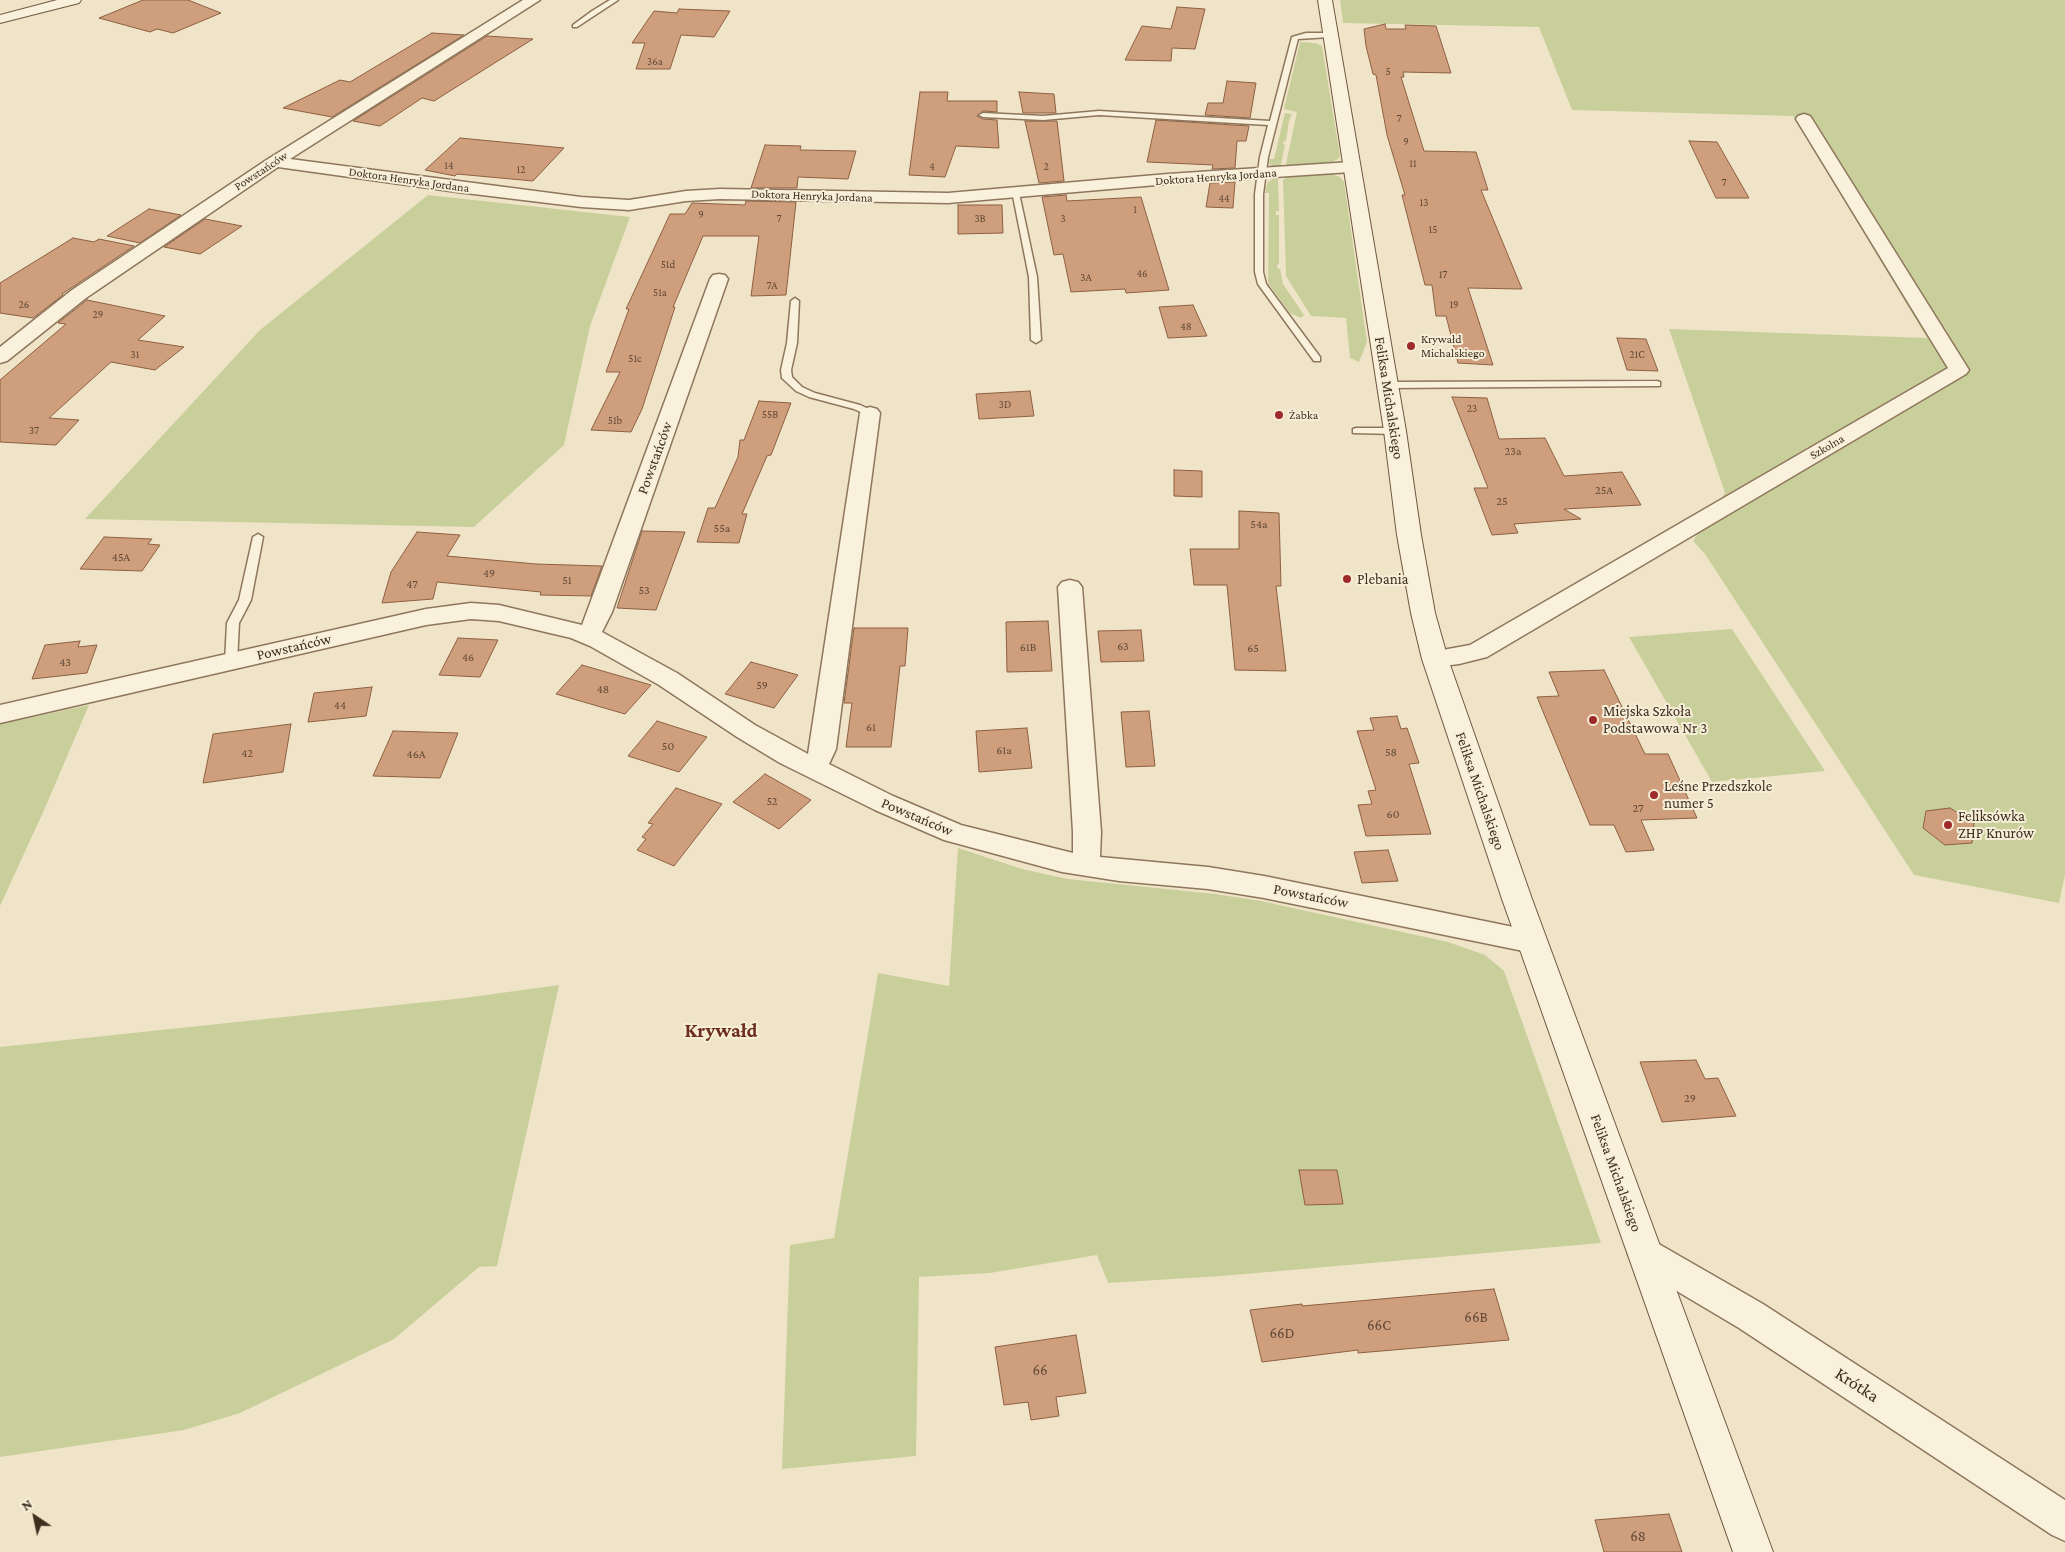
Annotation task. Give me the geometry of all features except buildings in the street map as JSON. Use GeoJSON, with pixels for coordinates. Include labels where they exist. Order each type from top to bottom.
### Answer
{"type":"FeatureCollection","features":[{"type":"Feature","properties":{"kind":"street"},"geometry":{"type":"LineString","coordinates":[[0,19],[74,0]]}},
{"type":"Feature","properties":{"kind":"street","name":"Powstańców"},"geometry":{"type":"LineString","coordinates":[[0,357],[92,284],[274,162],[533,0]]}},
{"type":"Feature","properties":{"kind":"street","name":"Feliksa Michalskiego"},"geometry":{"type":"LineString","coordinates":[[1325,0],[1388,385],[1418,586],[1435,659],[1533,942],[1753,1552]]}},
{"type":"Feature","properties":{"kind":"street","name":"Szkolna"},"geometry":{"type":"LineString","coordinates":[[1435,659],[1478,651],[1959,370],[1804,119]]}},
{"type":"Feature","properties":{"kind":"street","name":"Doktora Henryka Jordana"},"geometry":{"type":"LineString","coordinates":[[274,162],[467,188],[618,205],[640,204],[677,197],[714,194],[924,198],[1015,193],[1168,179],[1352,168]]}},
{"type":"Feature","properties":{"kind":"street","name":"Powstańców"},"geometry":{"type":"LineString","coordinates":[[589,636],[600,612],[719,278]]}},
{"type":"Feature","properties":{"kind":"street"},"geometry":{"type":"LineString","coordinates":[[812,768],[824,749],[870,413]]}},
{"type":"Feature","properties":{"kind":"street"},"geometry":{"type":"LineString","coordinates":[[1070,587],[1087,832],[1086,866]]}},
{"type":"Feature","properties":{"kind":"street","name":"Powstańców"},"geometry":{"type":"LineString","coordinates":[[0,714],[403,622],[465,612],[485,611],[506,614],[589,636],[646,666],[746,731],[812,768],[884,803],[954,832],[1037,856],[1086,866],[1264,886],[1533,942]]}},
{"type":"Feature","properties":{"kind":"street","name":"Krótka"},"geometry":{"type":"LineString","coordinates":[[1645,1254],[1751,1316],[2065,1522]]}},
{"type":"Feature","properties":{"kind":"lane"},"geometry":{"type":"LineString","coordinates":[[576,26],[594,12],[615,0]]}},
{"type":"Feature","properties":{"kind":"lane"},"geometry":{"type":"LineString","coordinates":[[1317,359],[1265,290],[1261,280],[1258,241],[1262,174],[1295,37],[1330,35]]}},
{"type":"Feature","properties":{"kind":"lane"},"geometry":{"type":"LineString","coordinates":[[983,115],[1043,118],[1099,112],[1273,123]]}},
{"type":"Feature","properties":{"kind":"lane"},"geometry":{"type":"LineString","coordinates":[[1015,193],[1033,277],[1036,340]]}},
{"type":"Feature","properties":{"kind":"lane"},"geometry":{"type":"LineString","coordinates":[[795,301],[792,343],[786,370],[787,378],[799,389],[812,395],[857,407],[870,413]]}},
{"type":"Feature","properties":{"kind":"lane"},"geometry":{"type":"LineString","coordinates":[[1388,385],[1656,384]]}},
{"type":"Feature","properties":{"kind":"lane"},"geometry":{"type":"LineString","coordinates":[[1356,430],[1395,431]]}},
{"type":"Feature","properties":{"kind":"lane"},"geometry":{"type":"LineString","coordinates":[[232,662],[231,634],[233,623],[245,600],[258,537]]}},
{"type":"Feature","properties":{"kind":"green space"},"geometry":{"type":"Polygon","coordinates":[[[1340,0],[2065,0],[2065,875],[2059,903],[1914,875],[1705,554],[1693,541],[1725,493],[1669,329],[1927,338],[1793,116],[1572,110],[1539,27],[1343,23],[1340,0]]]}},
{"type":"Feature","properties":{"kind":"green space"},"geometry":{"type":"Polygon","coordinates":[[[1300,42],[1315,43],[1322,46],[1340,156],[1326,165],[1287,167],[1286,164],[1297,112],[1284,109],[1300,42]]]}},
{"type":"Feature","properties":{"kind":"green space"},"geometry":{"type":"Polygon","coordinates":[[[1285,113],[1292,114],[1286,141],[1283,144],[1285,145],[1281,165],[1276,168],[1270,165],[1269,162],[1270,159],[1274,159],[1285,113]]]}},
{"type":"Feature","properties":{"kind":"green space"},"geometry":{"type":"Polygon","coordinates":[[[1328,173],[1340,177],[1344,182],[1367,342],[1359,362],[1350,358],[1346,318],[1311,316],[1286,276],[1283,180],[1288,176],[1328,173]]]}},
{"type":"Feature","properties":{"kind":"green space"},"geometry":{"type":"Polygon","coordinates":[[[1275,177],[1278,179],[1279,211],[1276,211],[1276,215],[1279,215],[1279,264],[1277,265],[1278,269],[1280,269],[1283,284],[1304,315],[1301,318],[1290,313],[1268,283],[1269,193],[1265,193],[1267,183],[1275,177]]]}},
{"type":"Feature","properties":{"kind":"green space"},"geometry":{"type":"Polygon","coordinates":[[[428,195],[630,217],[590,326],[564,445],[474,527],[85,519],[260,330],[428,195]]]}},
{"type":"Feature","properties":{"kind":"green space"},"geometry":{"type":"Polygon","coordinates":[[[1732,629],[1825,771],[1712,782],[1629,637],[1732,629]]]}},
{"type":"Feature","properties":{"kind":"green space"},"geometry":{"type":"Polygon","coordinates":[[[89,705],[45,808],[0,906],[0,724],[89,705]]]}},
{"type":"Feature","properties":{"kind":"green space"},"geometry":{"type":"Polygon","coordinates":[[[958,848],[1022,869],[1068,879],[1215,894],[1261,901],[1448,942],[1485,955],[1504,971],[1601,1243],[1222,1276],[1108,1283],[1097,1255],[990,1273],[919,1277],[916,1456],[782,1469],[790,1245],[834,1238],[878,973],[949,986],[958,848]]]}},
{"type":"Feature","properties":{"kind":"green space"},"geometry":{"type":"Polygon","coordinates":[[[559,985],[497,1266],[479,1267],[394,1339],[240,1413],[184,1430],[0,1457],[0,1047],[464,998],[559,985]]]}},
{"type":"Feature","properties":{"kind":"place","name":"Krywałd Michalskiego"},"geometry":{"type":"Point","coordinates":[1411,346]}},
{"type":"Feature","properties":{"kind":"place","name":"Żabka"},"geometry":{"type":"Point","coordinates":[1279,415]}},
{"type":"Feature","properties":{"kind":"place","name":"Plebania"},"geometry":{"type":"Point","coordinates":[1347,579]}},
{"type":"Feature","properties":{"kind":"place","name":"Miejska Szkoła Podstawowa Nr 3"},"geometry":{"type":"Point","coordinates":[1593,720]}},
{"type":"Feature","properties":{"kind":"place","name":"Leśne Przedszkole numer 5"},"geometry":{"type":"Point","coordinates":[1654,795]}},
{"type":"Feature","properties":{"kind":"place","name":"Feliksówka ZHP Knurów"},"geometry":{"type":"Point","coordinates":[1948,825]}},
{"type":"Feature","properties":{"kind":"district","name":"Krywałd"},"geometry":{"type":"Point","coordinates":[721,1031]}}]}
